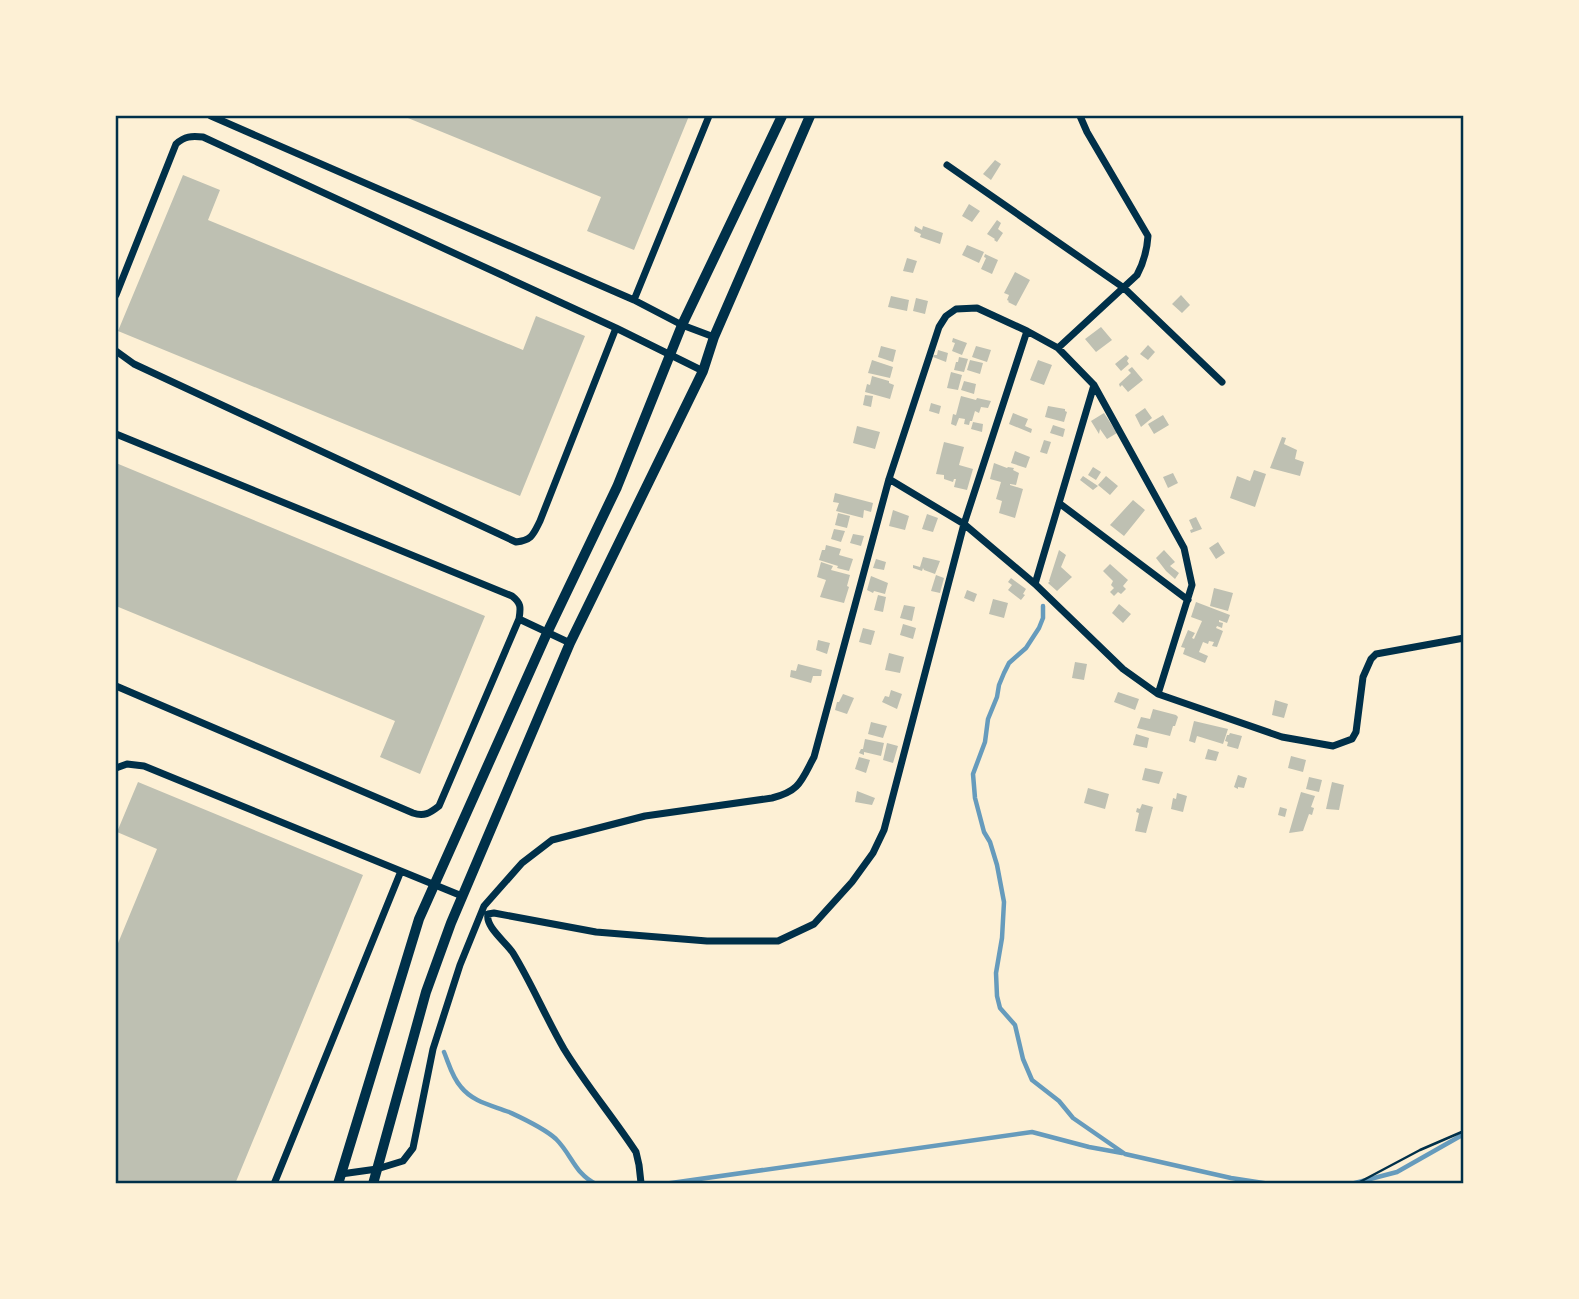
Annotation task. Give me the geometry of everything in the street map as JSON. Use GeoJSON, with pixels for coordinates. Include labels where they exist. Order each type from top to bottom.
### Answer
{"type":"FeatureCollection","features":[{"type":"Feature","properties":{"kind":"main road"},"geometry":{"type":"LineString","coordinates":[[340,1179],[419,919],[547,633],[617,486],[682,325],[782,116]]}},
{"type":"Feature","properties":{"kind":"main road"},"geometry":{"type":"LineString","coordinates":[[373,1184],[426,992],[462,896],[570,643],[703,371],[714,337],[810,116]]}},
{"type":"Feature","properties":{"kind":"street"},"geometry":{"type":"LineString","coordinates":[[211,116],[714,337]]}},
{"type":"Feature","properties":{"kind":"street"},"geometry":{"type":"LineString","coordinates":[[634,300],[709,116]]}},
{"type":"Feature","properties":{"kind":"street"},"geometry":{"type":"LineString","coordinates":[[1058,348],[1137,275],[1147,249],[1148,236],[1080,116]]}},
{"type":"Feature","properties":{"kind":"street"},"geometry":{"type":"LineString","coordinates":[[116,295],[176,144],[183,138],[203,137],[703,371]]}},
{"type":"Feature","properties":{"kind":"street"},"geometry":{"type":"LineString","coordinates":[[947,165],[1124,288],[1222,382]]}},
{"type":"Feature","properties":{"kind":"street"},"geometry":{"type":"LineString","coordinates":[[340,1179],[403,1161],[413,1148],[433,1049],[460,965],[484,906],[522,863],[552,840],[645,816],[772,798],[789,794],[801,782],[814,757],[889,479],[939,327],[946,316],[956,309],[977,308],[1058,348],[1094,385],[1184,548],[1192,585],[1158,694]]}},
{"type":"Feature","properties":{"kind":"street"},"geometry":{"type":"LineString","coordinates":[[116,351],[134,364],[516,542],[526,541],[540,521],[616,328]]}},
{"type":"Feature","properties":{"kind":"street"},"geometry":{"type":"LineString","coordinates":[[641,1183],[636,1152],[564,1049],[517,960],[488,923],[488,914],[596,932],[707,941],[778,941],[814,924],[852,882],[873,853],[884,830],[964,524],[1027,331]]}},
{"type":"Feature","properties":{"kind":"street"},"geometry":{"type":"LineString","coordinates":[[1035,584],[1094,385]]}},
{"type":"Feature","properties":{"kind":"street"},"geometry":{"type":"LineString","coordinates":[[116,434],[512,596],[521,606],[519,619],[439,806],[429,814],[413,813],[116,686]]}},
{"type":"Feature","properties":{"kind":"street"},"geometry":{"type":"LineString","coordinates":[[889,479],[964,524],[1035,584],[1123,669],[1158,694],[1282,737],[1333,746],[1352,739],[1356,732],[1363,677],[1376,654],[1464,638]]}},
{"type":"Feature","properties":{"kind":"street"},"geometry":{"type":"LineString","coordinates":[[1059,503],[1188,600]]}},
{"type":"Feature","properties":{"kind":"street"},"geometry":{"type":"LineString","coordinates":[[519,619],[570,643]]}},
{"type":"Feature","properties":{"kind":"street"},"geometry":{"type":"LineString","coordinates":[[116,768],[127,764],[144,766],[462,896]]}},
{"type":"Feature","properties":{"kind":"street"},"geometry":{"type":"LineString","coordinates":[[274,1184],[401,871]]}},
{"type":"Feature","properties":{"kind":"path"},"geometry":{"type":"LineString","coordinates":[[1356,1184],[1420,1150],[1464,1131]]}},
{"type":"Feature","properties":{"kind":"building"},"geometry":{"type":"Polygon","coordinates":[[[403,116],[689,116],[634,250],[587,231],[601,197],[403,116]]]}},
{"type":"Feature","properties":{"kind":"building"},"geometry":{"type":"Polygon","coordinates":[[[995,160],[1001,164],[991,180],[983,174],[995,160]]]}},
{"type":"Feature","properties":{"kind":"building"},"geometry":{"type":"Polygon","coordinates":[[[183,175],[220,190],[208,220],[523,350],[536,316],[585,336],[520,496],[118,331],[183,175]]]}},
{"type":"Feature","properties":{"kind":"building"},"geometry":{"type":"Polygon","coordinates":[[[969,204],[980,211],[972,222],[962,216],[969,204]]]}},
{"type":"Feature","properties":{"kind":"building"},"geometry":{"type":"Polygon","coordinates":[[[997,220],[1001,223],[998,229],[1003,233],[997,242],[987,234],[997,220]]]}},
{"type":"Feature","properties":{"kind":"building"},"geometry":{"type":"Polygon","coordinates":[[[915,226],[922,230],[923,226],[943,233],[940,244],[920,237],[921,234],[914,231],[915,226]]]}},
{"type":"Feature","properties":{"kind":"building"},"geometry":{"type":"Polygon","coordinates":[[[967,245],[984,252],[979,263],[962,255],[967,245]]]}},
{"type":"Feature","properties":{"kind":"building"},"geometry":{"type":"Polygon","coordinates":[[[985,254],[998,260],[992,274],[981,269],[985,254]]]}},
{"type":"Feature","properties":{"kind":"building"},"geometry":{"type":"Polygon","coordinates":[[[907,258],[917,261],[913,273],[903,271],[907,258]]]}},
{"type":"Feature","properties":{"kind":"building"},"geometry":{"type":"Polygon","coordinates":[[[1015,272],[1030,280],[1016,306],[1008,302],[1009,295],[1004,293],[1015,272]]]}},
{"type":"Feature","properties":{"kind":"building"},"geometry":{"type":"Polygon","coordinates":[[[1181,295],[1190,305],[1182,313],[1172,304],[1181,295]]]}},
{"type":"Feature","properties":{"kind":"building"},"geometry":{"type":"Polygon","coordinates":[[[891,296],[909,300],[907,311],[888,307],[891,296]]]}},
{"type":"Feature","properties":{"kind":"building"},"geometry":{"type":"Polygon","coordinates":[[[916,298],[928,301],[925,314],[913,311],[916,298]]]}},
{"type":"Feature","properties":{"kind":"building"},"geometry":{"type":"Polygon","coordinates":[[[1101,327],[1112,340],[1096,352],[1085,339],[1101,327]]]}},
{"type":"Feature","properties":{"kind":"building"},"geometry":{"type":"Polygon","coordinates":[[[953,338],[967,343],[962,355],[952,351],[955,343],[952,342],[953,338]]]}},
{"type":"Feature","properties":{"kind":"building"},"geometry":{"type":"Polygon","coordinates":[[[1148,345],[1155,352],[1148,360],[1140,354],[1148,345]]]}},
{"type":"Feature","properties":{"kind":"building"},"geometry":{"type":"Polygon","coordinates":[[[881,346],[896,350],[893,362],[878,357],[881,346]]]}},
{"type":"Feature","properties":{"kind":"building"},"geometry":{"type":"Polygon","coordinates":[[[976,346],[991,350],[987,362],[972,357],[976,346]]]}},
{"type":"Feature","properties":{"kind":"building"},"geometry":{"type":"Polygon","coordinates":[[[938,350],[948,353],[946,362],[933,357],[938,350]]]}},
{"type":"Feature","properties":{"kind":"building"},"geometry":{"type":"Polygon","coordinates":[[[1126,355],[1129,364],[1121,371],[1115,364],[1126,355]]]}},
{"type":"Feature","properties":{"kind":"building"},"geometry":{"type":"Polygon","coordinates":[[[959,357],[968,359],[964,372],[954,370],[959,357]]]}},
{"type":"Feature","properties":{"kind":"building"},"geometry":{"type":"Polygon","coordinates":[[[872,360],[893,367],[890,378],[868,373],[872,360]]]}},
{"type":"Feature","properties":{"kind":"building"},"geometry":{"type":"Polygon","coordinates":[[[970,360],[983,363],[980,374],[967,370],[970,360]]]}},
{"type":"Feature","properties":{"kind":"building"},"geometry":{"type":"Polygon","coordinates":[[[1038,360],[1052,365],[1044,385],[1030,380],[1038,360]]]}},
{"type":"Feature","properties":{"kind":"building"},"geometry":{"type":"Polygon","coordinates":[[[1132,367],[1143,380],[1128,392],[1119,384],[1131,373],[1128,370],[1132,367]]]}},
{"type":"Feature","properties":{"kind":"building"},"geometry":{"type":"Polygon","coordinates":[[[951,372],[962,375],[958,390],[947,388],[951,372]]]}},
{"type":"Feature","properties":{"kind":"building"},"geometry":{"type":"Polygon","coordinates":[[[872,376],[894,385],[890,399],[865,392],[872,376]]]}},
{"type":"Feature","properties":{"kind":"building"},"geometry":{"type":"Polygon","coordinates":[[[964,381],[976,384],[974,394],[961,390],[964,381]]]}},
{"type":"Feature","properties":{"kind":"building"},"geometry":{"type":"Polygon","coordinates":[[[865,395],[873,396],[871,407],[863,405],[865,395]]]}},
{"type":"Feature","properties":{"kind":"building"},"geometry":{"type":"Polygon","coordinates":[[[961,396],[991,401],[988,408],[981,407],[979,413],[975,411],[969,425],[964,424],[965,419],[959,418],[956,426],[951,424],[961,396]]]}},
{"type":"Feature","properties":{"kind":"building"},"geometry":{"type":"Polygon","coordinates":[[[931,403],[941,406],[939,414],[929,411],[931,403]]]}},
{"type":"Feature","properties":{"kind":"building"},"geometry":{"type":"Polygon","coordinates":[[[1048,406],[1065,409],[1067,412],[1064,422],[1045,417],[1048,406]]]}},
{"type":"Feature","properties":{"kind":"building"},"geometry":{"type":"Polygon","coordinates":[[[1145,408],[1152,418],[1141,427],[1135,415],[1145,408]]]}},
{"type":"Feature","properties":{"kind":"building"},"geometry":{"type":"Polygon","coordinates":[[[1013,413],[1028,419],[1025,426],[1032,429],[1031,433],[1009,424],[1013,413]]]}},
{"type":"Feature","properties":{"kind":"building"},"geometry":{"type":"Polygon","coordinates":[[[1104,413],[1117,433],[1107,439],[1100,429],[1099,434],[1091,421],[1104,413]]]}},
{"type":"Feature","properties":{"kind":"building"},"geometry":{"type":"Polygon","coordinates":[[[1163,415],[1169,425],[1154,434],[1148,424],[1163,415]]]}},
{"type":"Feature","properties":{"kind":"building"},"geometry":{"type":"Polygon","coordinates":[[[973,422],[983,424],[982,432],[971,429],[973,422]]]}},
{"type":"Feature","properties":{"kind":"building"},"geometry":{"type":"Polygon","coordinates":[[[1053,425],[1065,429],[1063,437],[1050,433],[1053,425]]]}},
{"type":"Feature","properties":{"kind":"building"},"geometry":{"type":"Polygon","coordinates":[[[857,426],[880,432],[875,449],[853,443],[857,426]]]}},
{"type":"Feature","properties":{"kind":"building"},"geometry":{"type":"Polygon","coordinates":[[[1282,437],[1286,438],[1284,444],[1297,450],[1295,459],[1304,462],[1300,476],[1270,468],[1282,437]]]}},
{"type":"Feature","properties":{"kind":"building"},"geometry":{"type":"Polygon","coordinates":[[[1044,440],[1051,442],[1047,454],[1040,452],[1044,440]]]}},
{"type":"Feature","properties":{"kind":"building"},"geometry":{"type":"Polygon","coordinates":[[[944,442],[964,447],[959,465],[973,469],[967,490],[954,487],[956,479],[953,482],[944,479],[944,475],[936,474],[944,442]]]}},
{"type":"Feature","properties":{"kind":"building"},"geometry":{"type":"Polygon","coordinates":[[[1015,451],[1030,457],[1026,468],[1011,463],[1015,451]]]}},
{"type":"Feature","properties":{"kind":"building"},"geometry":{"type":"Polygon","coordinates":[[[116,463],[485,616],[420,774],[380,757],[395,721],[116,606],[116,463]]]}},
{"type":"Feature","properties":{"kind":"building"},"geometry":{"type":"Polygon","coordinates":[[[994,463],[1014,468],[1013,470],[1019,473],[1016,485],[1010,484],[1023,489],[1015,518],[999,513],[1002,501],[996,499],[1001,482],[990,479],[994,463]]]}},
{"type":"Feature","properties":{"kind":"building"},"geometry":{"type":"Polygon","coordinates":[[[1093,467],[1101,472],[1096,480],[1088,475],[1093,467]]]}},
{"type":"Feature","properties":{"kind":"building"},"geometry":{"type":"Polygon","coordinates":[[[1254,470],[1266,474],[1255,507],[1230,498],[1237,476],[1250,481],[1254,470]]]}},
{"type":"Feature","properties":{"kind":"building"},"geometry":{"type":"Polygon","coordinates":[[[1173,473],[1178,483],[1168,488],[1163,477],[1173,473]]]}},
{"type":"Feature","properties":{"kind":"building"},"geometry":{"type":"Polygon","coordinates":[[[1083,476],[1098,486],[1093,490],[1080,480],[1083,476]]]}},
{"type":"Feature","properties":{"kind":"building"},"geometry":{"type":"Polygon","coordinates":[[[1106,476],[1118,486],[1110,495],[1098,485],[1106,476]]]}},
{"type":"Feature","properties":{"kind":"building"},"geometry":{"type":"Polygon","coordinates":[[[835,493],[873,503],[871,512],[864,510],[863,518],[836,511],[839,503],[833,502],[835,493]]]}},
{"type":"Feature","properties":{"kind":"building"},"geometry":{"type":"Polygon","coordinates":[[[1133,500],[1145,510],[1124,536],[1110,525],[1133,500]]]}},
{"type":"Feature","properties":{"kind":"building"},"geometry":{"type":"Polygon","coordinates":[[[893,510],[909,516],[905,530],[889,526],[893,510]]]}},
{"type":"Feature","properties":{"kind":"building"},"geometry":{"type":"Polygon","coordinates":[[[838,513],[850,516],[847,528],[835,525],[838,513]]]}},
{"type":"Feature","properties":{"kind":"building"},"geometry":{"type":"Polygon","coordinates":[[[927,514],[938,518],[933,532],[922,529],[927,514]]]}},
{"type":"Feature","properties":{"kind":"building"},"geometry":{"type":"Polygon","coordinates":[[[1196,517],[1202,529],[1191,533],[1190,530],[1193,529],[1189,520],[1196,517]]]}},
{"type":"Feature","properties":{"kind":"building"},"geometry":{"type":"Polygon","coordinates":[[[834,529],[845,531],[841,542],[831,539],[834,529]]]}},
{"type":"Feature","properties":{"kind":"building"},"geometry":{"type":"Polygon","coordinates":[[[853,534],[864,536],[861,546],[850,543],[853,534]]]}},
{"type":"Feature","properties":{"kind":"building"},"geometry":{"type":"Polygon","coordinates":[[[1218,542],[1225,553],[1216,559],[1209,548],[1218,542]]]}},
{"type":"Feature","properties":{"kind":"building"},"geometry":{"type":"Polygon","coordinates":[[[826,545],[841,549],[839,555],[853,559],[849,571],[819,560],[826,545]]]}},
{"type":"Feature","properties":{"kind":"building"},"geometry":{"type":"Polygon","coordinates":[[[1059,550],[1066,555],[1061,567],[1072,577],[1057,591],[1048,583],[1059,550]]]}},
{"type":"Feature","properties":{"kind":"building"},"geometry":{"type":"Polygon","coordinates":[[[1164,550],[1175,562],[1170,566],[1179,573],[1175,579],[1156,558],[1164,550]]]}},
{"type":"Feature","properties":{"kind":"building"},"geometry":{"type":"Polygon","coordinates":[[[923,557],[940,561],[935,574],[923,568],[922,571],[913,568],[913,565],[920,567],[923,557]]]}},
{"type":"Feature","properties":{"kind":"building"},"geometry":{"type":"Polygon","coordinates":[[[876,559],[886,562],[884,570],[873,568],[876,559]]]}},
{"type":"Feature","properties":{"kind":"building"},"geometry":{"type":"Polygon","coordinates":[[[821,562],[833,566],[831,570],[850,575],[844,603],[820,597],[826,580],[817,577],[821,562]]]}},
{"type":"Feature","properties":{"kind":"building"},"geometry":{"type":"Polygon","coordinates":[[[1110,564],[1128,580],[1123,586],[1126,589],[1114,596],[1110,592],[1114,588],[1111,585],[1113,581],[1103,571],[1110,564]]]}},
{"type":"Feature","properties":{"kind":"building"},"geometry":{"type":"Polygon","coordinates":[[[936,575],[944,578],[940,593],[931,591],[936,575]]]}},
{"type":"Feature","properties":{"kind":"building"},"geometry":{"type":"Polygon","coordinates":[[[871,576],[888,583],[885,594],[867,590],[871,576]]]}},
{"type":"Feature","properties":{"kind":"building"},"geometry":{"type":"Polygon","coordinates":[[[1011,578],[1026,589],[1021,600],[1008,590],[1012,585],[1008,582],[1011,578]]]}},
{"type":"Feature","properties":{"kind":"building"},"geometry":{"type":"Polygon","coordinates":[[[1214,588],[1233,593],[1228,611],[1210,606],[1214,588]]]}},
{"type":"Feature","properties":{"kind":"building"},"geometry":{"type":"Polygon","coordinates":[[[967,590],[977,594],[974,602],[964,598],[967,590]]]}},
{"type":"Feature","properties":{"kind":"building"},"geometry":{"type":"Polygon","coordinates":[[[878,595],[886,597],[883,612],[874,610],[878,595]]]}},
{"type":"Feature","properties":{"kind":"building"},"geometry":{"type":"Polygon","coordinates":[[[993,599],[1008,603],[1004,618],[989,614],[993,599]]]}},
{"type":"Feature","properties":{"kind":"building"},"geometry":{"type":"Polygon","coordinates":[[[1196,602],[1230,615],[1227,623],[1219,620],[1223,623],[1222,628],[1216,628],[1223,631],[1217,647],[1212,646],[1214,642],[1203,642],[1199,652],[1208,656],[1205,663],[1183,654],[1185,648],[1181,647],[1188,630],[1195,633],[1192,638],[1194,639],[1202,621],[1191,617],[1196,602]]]}},
{"type":"Feature","properties":{"kind":"building"},"geometry":{"type":"Polygon","coordinates":[[[1119,604],[1131,614],[1123,623],[1112,613],[1119,604]]]}},
{"type":"Feature","properties":{"kind":"building"},"geometry":{"type":"Polygon","coordinates":[[[904,605],[915,607],[912,621],[900,618],[904,605]]]}},
{"type":"Feature","properties":{"kind":"building"},"geometry":{"type":"Polygon","coordinates":[[[903,624],[916,628],[913,639],[900,635],[903,624]]]}},
{"type":"Feature","properties":{"kind":"building"},"geometry":{"type":"Polygon","coordinates":[[[863,628],[875,631],[871,645],[859,642],[863,628]]]}},
{"type":"Feature","properties":{"kind":"building"},"geometry":{"type":"Polygon","coordinates":[[[818,640],[830,643],[827,654],[816,650],[818,640]]]}},
{"type":"Feature","properties":{"kind":"building"},"geometry":{"type":"Polygon","coordinates":[[[889,653],[904,657],[900,673],[885,670],[889,653]]]}},
{"type":"Feature","properties":{"kind":"building"},"geometry":{"type":"Polygon","coordinates":[[[1075,662],[1087,664],[1084,680],[1072,678],[1075,662]]]}},
{"type":"Feature","properties":{"kind":"building"},"geometry":{"type":"Polygon","coordinates":[[[798,664],[822,670],[821,676],[813,676],[811,683],[790,677],[791,670],[796,671],[798,664]]]}},
{"type":"Feature","properties":{"kind":"building"},"geometry":{"type":"Polygon","coordinates":[[[891,690],[902,694],[897,709],[882,702],[885,696],[889,697],[891,690]]]}},
{"type":"Feature","properties":{"kind":"building"},"geometry":{"type":"Polygon","coordinates":[[[1118,692],[1139,699],[1135,710],[1114,702],[1118,692]]]}},
{"type":"Feature","properties":{"kind":"building"},"geometry":{"type":"Polygon","coordinates":[[[843,694],[854,698],[847,714],[835,710],[843,694]]]}},
{"type":"Feature","properties":{"kind":"building"},"geometry":{"type":"Polygon","coordinates":[[[1275,700],[1288,704],[1284,718],[1272,715],[1275,700]]]}},
{"type":"Feature","properties":{"kind":"building"},"geometry":{"type":"Polygon","coordinates":[[[1153,709],[1178,717],[1170,736],[1137,728],[1141,717],[1150,719],[1153,709]]]}},
{"type":"Feature","properties":{"kind":"building"},"geometry":{"type":"Polygon","coordinates":[[[1194,721],[1228,729],[1223,744],[1197,736],[1195,743],[1189,741],[1194,721]]]}},
{"type":"Feature","properties":{"kind":"building"},"geometry":{"type":"Polygon","coordinates":[[[871,722],[887,726],[883,738],[868,734],[871,722]]]}},
{"type":"Feature","properties":{"kind":"building"},"geometry":{"type":"Polygon","coordinates":[[[1230,733],[1242,736],[1238,749],[1227,746],[1228,742],[1225,741],[1230,733]]]}},
{"type":"Feature","properties":{"kind":"building"},"geometry":{"type":"Polygon","coordinates":[[[1136,734],[1149,738],[1147,748],[1133,745],[1136,734]]]}},
{"type":"Feature","properties":{"kind":"building"},"geometry":{"type":"Polygon","coordinates":[[[865,739],[884,743],[881,756],[859,753],[863,749],[865,739]]]}},
{"type":"Feature","properties":{"kind":"building"},"geometry":{"type":"Polygon","coordinates":[[[887,743],[898,746],[893,763],[883,760],[887,743]]]}},
{"type":"Feature","properties":{"kind":"building"},"geometry":{"type":"Polygon","coordinates":[[[1208,749],[1219,752],[1216,761],[1205,759],[1208,749]]]}},
{"type":"Feature","properties":{"kind":"building"},"geometry":{"type":"Polygon","coordinates":[[[1291,756],[1306,760],[1303,772],[1288,768],[1291,756]]]}},
{"type":"Feature","properties":{"kind":"building"},"geometry":{"type":"Polygon","coordinates":[[[859,757],[870,760],[866,773],[855,769],[859,757]]]}},
{"type":"Feature","properties":{"kind":"building"},"geometry":{"type":"Polygon","coordinates":[[[1145,768],[1163,772],[1159,784],[1142,780],[1145,768]]]}},
{"type":"Feature","properties":{"kind":"building"},"geometry":{"type":"Polygon","coordinates":[[[1238,775],[1247,778],[1244,788],[1234,787],[1238,775]]]}},
{"type":"Feature","properties":{"kind":"building"},"geometry":{"type":"Polygon","coordinates":[[[1309,777],[1322,780],[1319,792],[1306,789],[1309,777]]]}},
{"type":"Feature","properties":{"kind":"building"},"geometry":{"type":"Polygon","coordinates":[[[138,782],[363,875],[235,1184],[116,1184],[116,948],[157,849],[117,832],[138,782]]]}},
{"type":"Feature","properties":{"kind":"building"},"geometry":{"type":"Polygon","coordinates":[[[1332,782],[1344,785],[1339,810],[1326,809],[1332,782]]]}},
{"type":"Feature","properties":{"kind":"building"},"geometry":{"type":"Polygon","coordinates":[[[1088,788],[1109,794],[1105,809],[1084,803],[1088,788]]]}},
{"type":"Feature","properties":{"kind":"building"},"geometry":{"type":"Polygon","coordinates":[[[857,791],[875,798],[872,805],[855,802],[857,791]]]}},
{"type":"Feature","properties":{"kind":"building"},"geometry":{"type":"Polygon","coordinates":[[[1301,792],[1315,796],[1311,807],[1314,808],[1312,815],[1309,814],[1303,831],[1289,833],[1301,792]]]}},
{"type":"Feature","properties":{"kind":"building"},"geometry":{"type":"Polygon","coordinates":[[[1177,793],[1187,796],[1183,812],[1171,809],[1177,793]]]}},
{"type":"Feature","properties":{"kind":"building"},"geometry":{"type":"Polygon","coordinates":[[[1142,804],[1153,807],[1146,833],[1135,831],[1139,813],[1136,812],[1137,808],[1140,809],[1142,804]]]}},
{"type":"Feature","properties":{"kind":"building"},"geometry":{"type":"Polygon","coordinates":[[[1280,807],[1287,809],[1285,817],[1278,815],[1280,807]]]}},
{"type":"Feature","properties":{"kind":"waterway"},"geometry":{"type":"LineString","coordinates":[[1043,606],[1043,618],[1039,628],[1026,648],[1009,663],[1004,673],[973,774],[975,798],[997,865],[1004,902],[996,973],[1000,1008],[1015,1025],[1023,1059],[1032,1080],[1059,1101],[1073,1118],[1125,1154],[1270,1184]]}},
{"type":"Feature","properties":{"kind":"waterway"},"geometry":{"type":"LineString","coordinates":[[444,1052],[455,1079],[466,1092],[540,1127],[556,1139],[578,1170],[596,1184]]}},
{"type":"Feature","properties":{"kind":"waterway"},"geometry":{"type":"LineString","coordinates":[[664,1184],[1032,1132],[1122,1153]]}},
{"type":"Feature","properties":{"kind":"waterway"},"geometry":{"type":"LineString","coordinates":[[1351,1184],[1397,1172],[1464,1134]]}}]}
